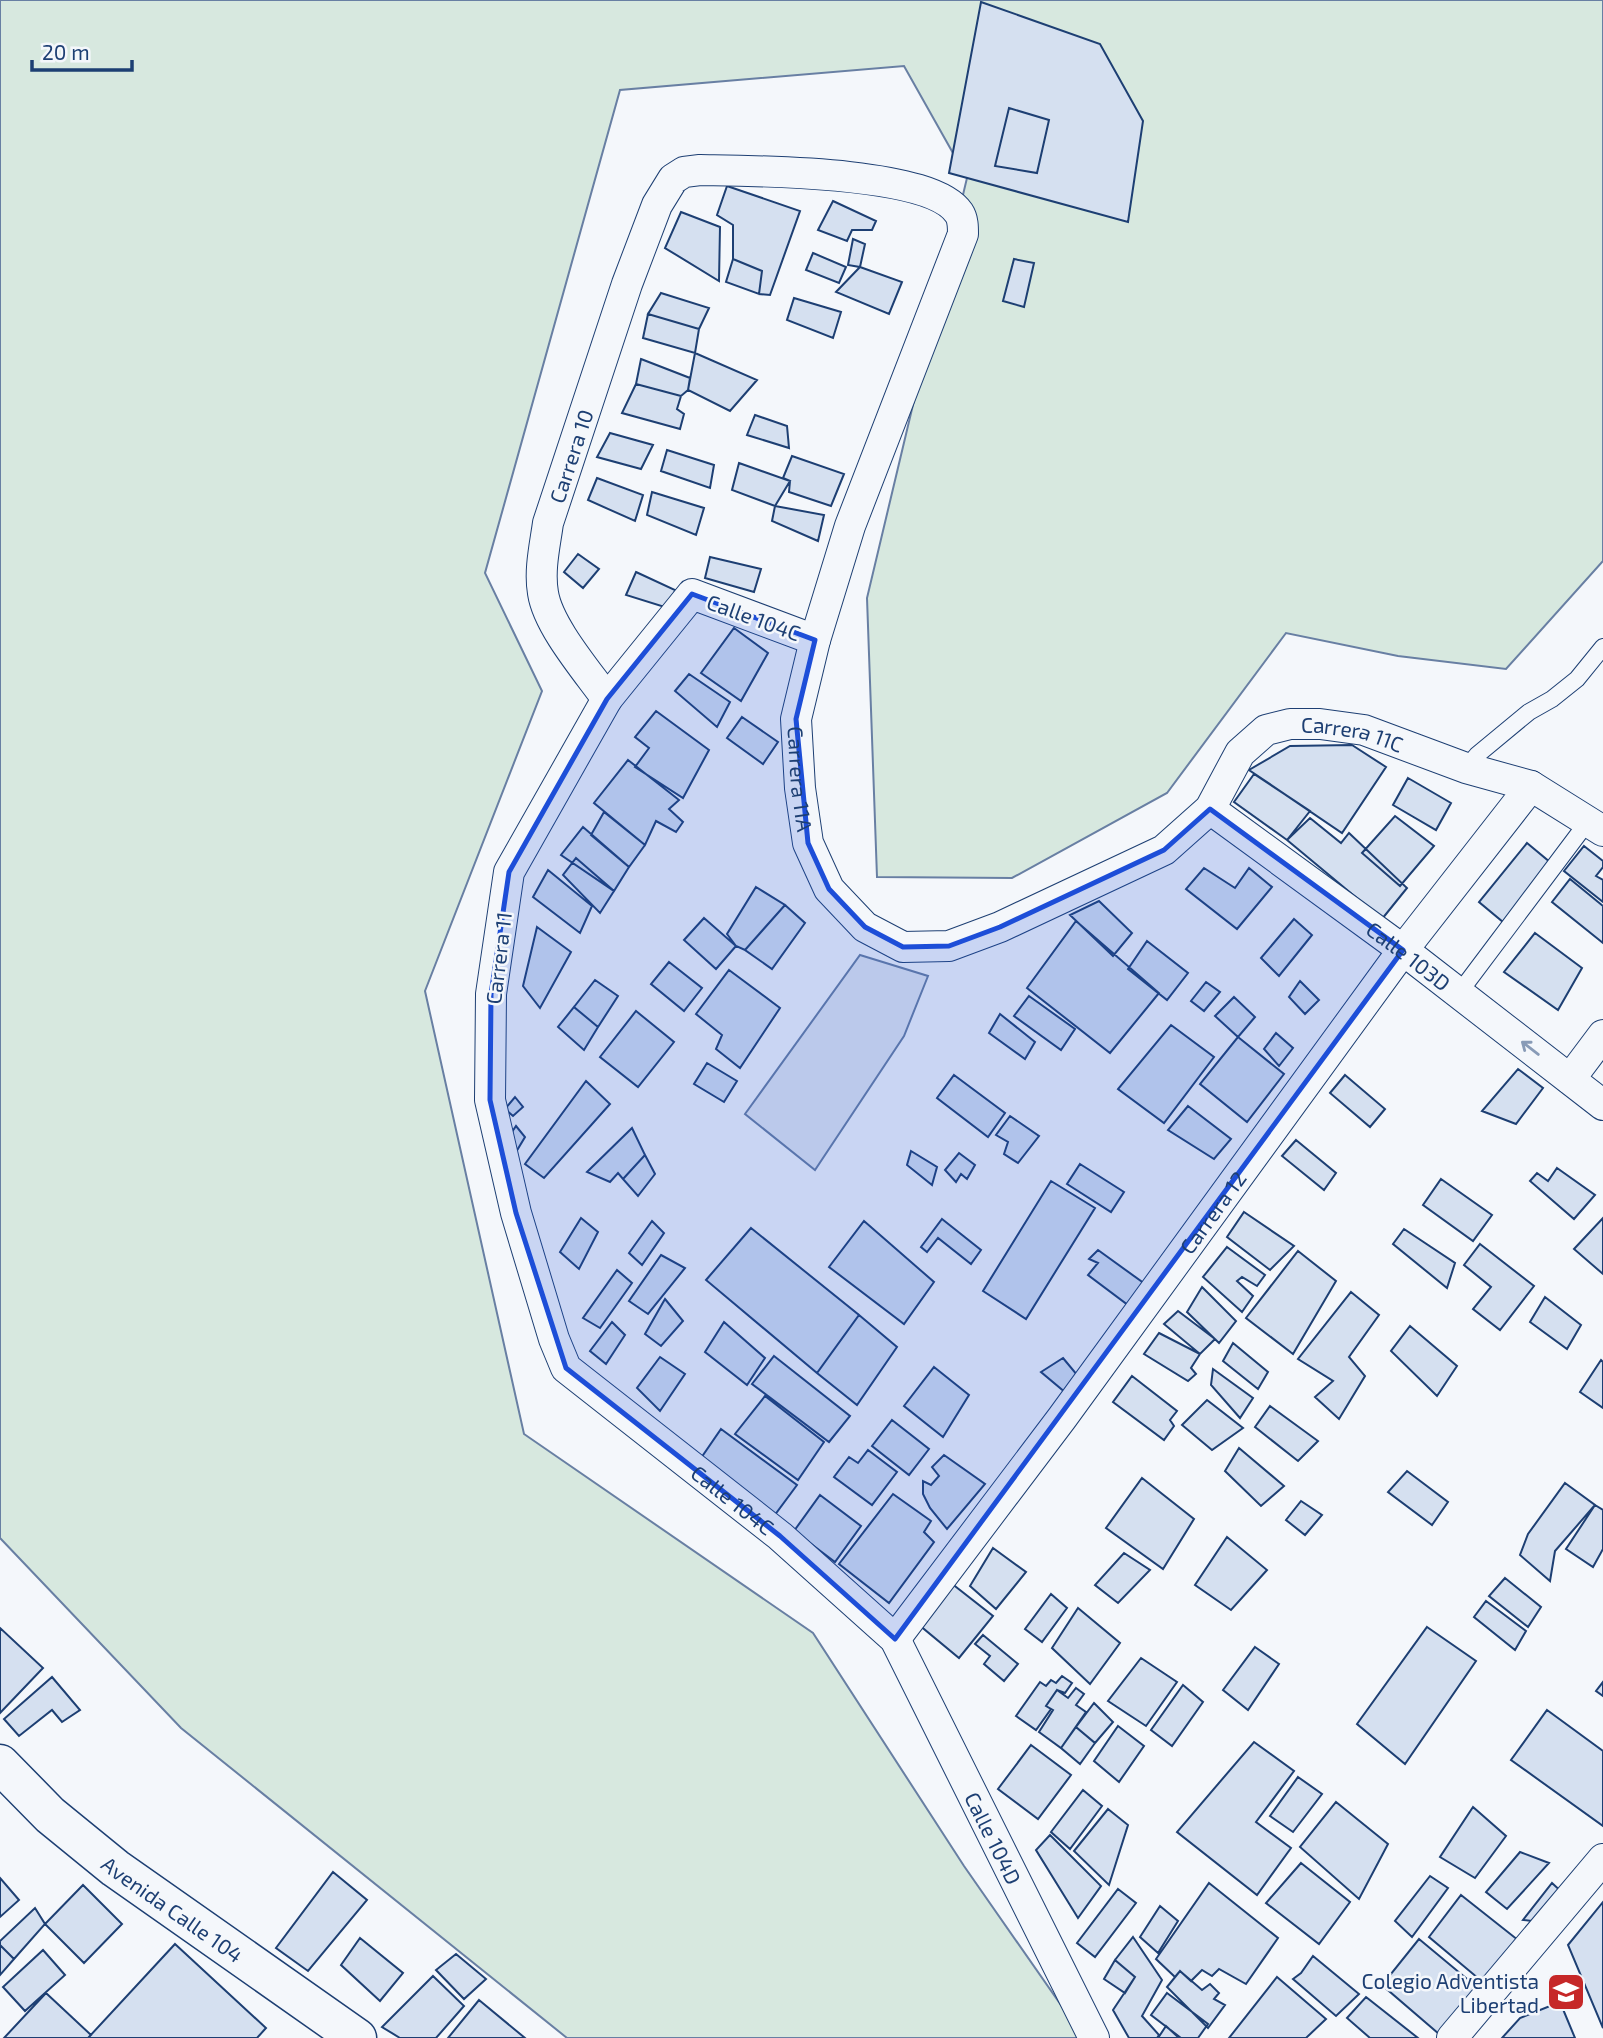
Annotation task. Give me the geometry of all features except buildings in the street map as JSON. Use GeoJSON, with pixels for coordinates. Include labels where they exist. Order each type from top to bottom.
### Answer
{"type":"FeatureCollection","features":[{"type":"Feature","properties":{"kind":"main road","name":"Avenida Calle 104"},"geometry":{"type":"LineString","coordinates":[[0,1764],[50,1815],[115,1868],[357,2038]]}},
{"type":"Feature","properties":{"kind":"street","name":"Carrera 10"},"geometry":{"type":"LineString","coordinates":[[607,699],[552,621],[543,593],[548,523],[627,284],[657,205],[673,179],[684,172],[700,170],[831,173],[923,190]]}},
{"type":"Feature","properties":{"kind":"street","name":"Carrera 11A"},"geometry":{"type":"LineString","coordinates":[[923,190],[948,202],[959,213],[964,234],[850,526],[816,639],[796,719],[800,788],[808,844],[829,889],[865,927],[903,947],[949,946],[1000,927],[1164,850],[1210,808]]}},
{"type":"Feature","properties":{"kind":"street","name":"Calle 104C"},"geometry":{"type":"LineString","coordinates":[[692,594],[816,639]]}},
{"type":"Feature","properties":{"kind":"street","name":"Carrera 11"},"geometry":{"type":"LineString","coordinates":[[566,1367],[554,1339],[516,1213],[490,1100],[491,994],[509,872],[607,699],[692,594]]}},
{"type":"Feature","properties":{"kind":"street","name":"Carrera 11C"},"geometry":{"type":"LineString","coordinates":[[1210,808],[1240,753],[1266,730],[1290,724],[1320,724],[1364,730],[1466,768],[1531,786],[1596,826]]}},
{"type":"Feature","properties":{"kind":"street","name":"Carrera 12"},"geometry":{"type":"LineString","coordinates":[[895,1639],[1062,1418],[1403,950],[1531,786]]}},
{"type":"Feature","properties":{"kind":"street","name":"Calle 103D"},"geometry":{"type":"LineString","coordinates":[[1210,808],[1403,950],[1603,1105]]}},
{"type":"Feature","properties":{"kind":"street"},"geometry":{"type":"LineString","coordinates":[[1570,1079],[1603,1035]]}},
{"type":"Feature","properties":{"kind":"street","name":"Calle 104C"},"geometry":{"type":"LineString","coordinates":[[566,1367],[780,1536],[895,1639]]}},
{"type":"Feature","properties":{"kind":"street","name":"Calle 104D"},"geometry":{"type":"LineString","coordinates":[[895,1639],[1094,2038]]}},
{"type":"Feature","properties":{"kind":"street"},"geometry":{"type":"LineString","coordinates":[[1452,2038],[1603,1859]]}},
{"type":"Feature","properties":{"kind":"lane"},"geometry":{"type":"LineString","coordinates":[[1466,768],[1477,755],[1529,712],[1552,699],[1577,679],[1603,647]]}},
{"type":"Feature","properties":{"kind":"lane"},"geometry":{"type":"LineString","coordinates":[[1459,993],[1596,826]]}},
{"type":"Feature","properties":{"kind":"highlighted area"},"geometry":{"type":"Polygon","coordinates":[[[692,594],[815,640],[796,719],[808,843],[829,889],[865,927],[903,947],[949,946],[1000,927],[1164,850],[1210,809],[1403,950],[895,1639],[780,1536],[566,1368],[516,1213],[490,1100],[491,994],[509,872],[607,699],[692,594]]]}},
{"type":"Feature","properties":{"kind":"shaded area"},"geometry":{"type":"Polygon","coordinates":[[[0,0],[1603,0],[1603,561],[1506,669],[1398,656],[1286,633],[1167,793],[1012,878],[877,877],[867,598],[967,178],[904,66],[620,90],[485,573],[542,691],[425,991],[524,1434],[813,1633],[964,1866],[1084,2038],[567,2038],[181,1728],[0,1538],[0,0]]]}},
{"type":"Feature","properties":{"kind":"shaded area"},"geometry":{"type":"Polygon","coordinates":[[[860,955],[928,976],[904,1036],[815,1170],[745,1114],[860,955]]]}},
{"type":"Feature","properties":{"kind":"place","name":"Colegio Adventista Libertad"},"geometry":{"type":"Point","coordinates":[1566,1992]}}]}
